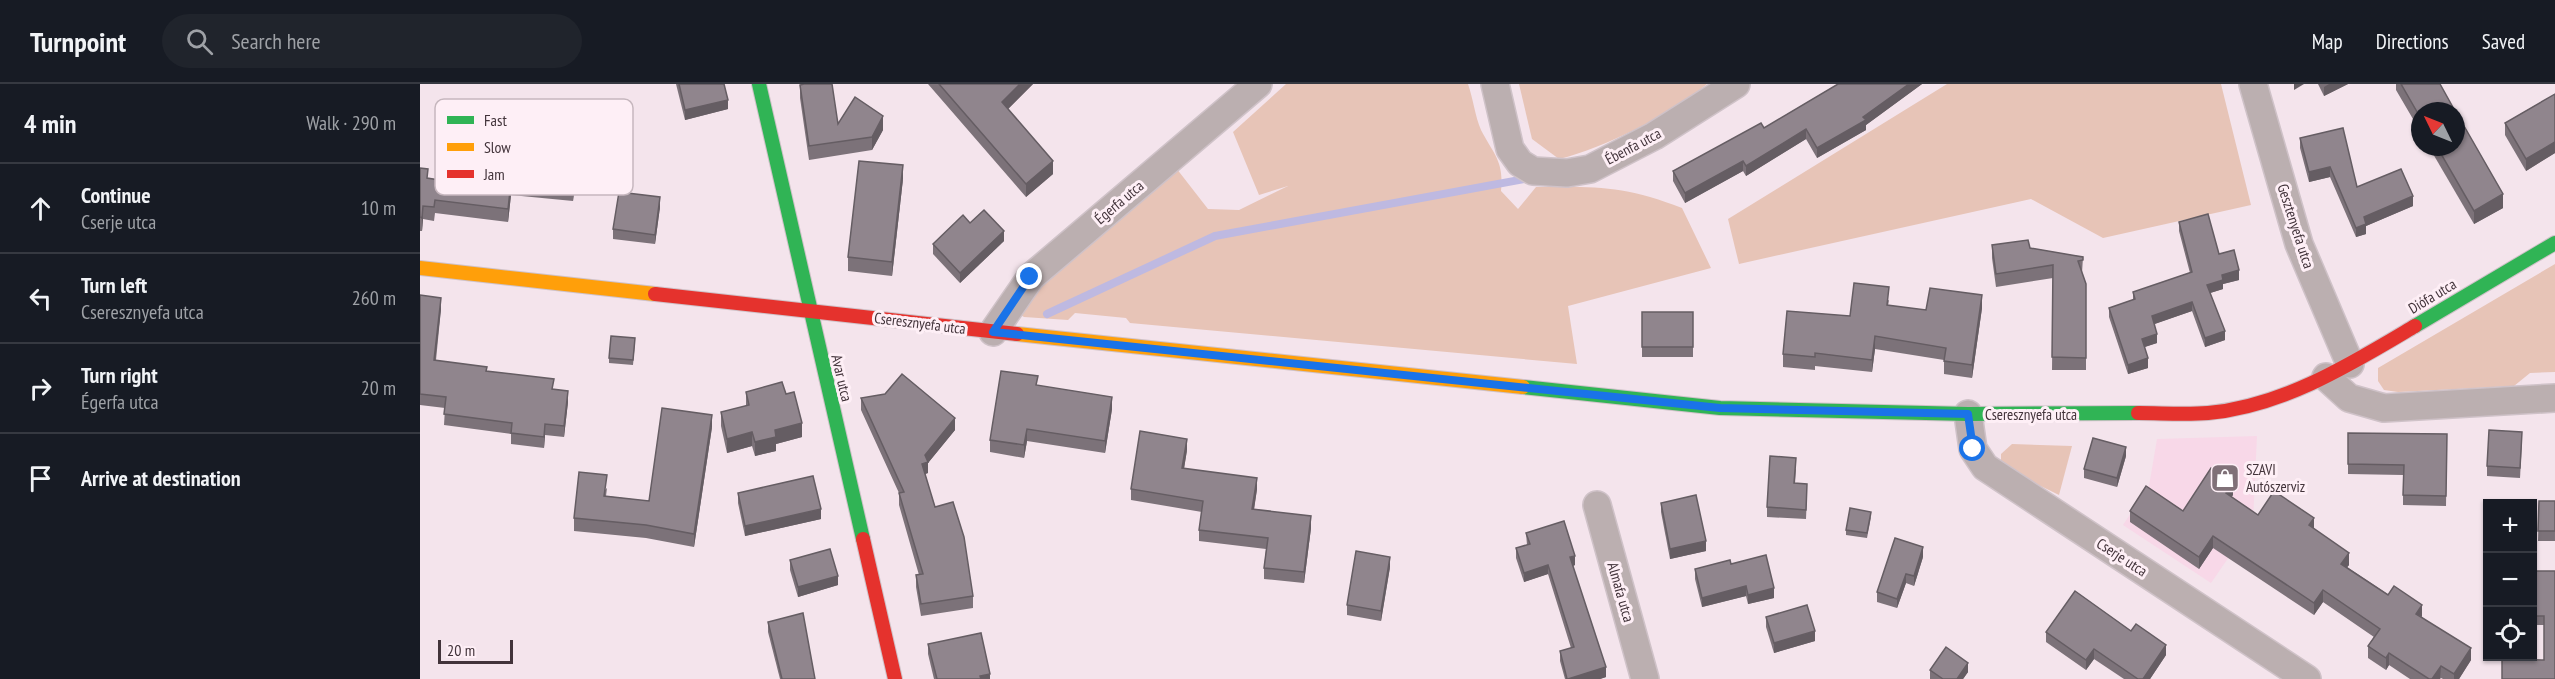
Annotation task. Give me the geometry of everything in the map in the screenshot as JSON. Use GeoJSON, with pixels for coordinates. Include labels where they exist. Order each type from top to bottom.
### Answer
{"type":"FeatureCollection","features":[{"type":"Feature","properties":{"kind":"street","name":"Avar utca"},"geometry":{"type":"LineString","coordinates":[[759,84],[895,679]]}},
{"type":"Feature","properties":{"kind":"street","name":"Égerfa utca"},"geometry":{"type":"LineString","coordinates":[[993,332],[1030,277],[1258,84]]}},
{"type":"Feature","properties":{"kind":"street","name":"Ébenfa utca"},"geometry":{"type":"LineString","coordinates":[[1496,84],[1510,149],[1520,163],[1533,171],[1567,173],[1590,169],[1654,136],[1736,84]]}},
{"type":"Feature","properties":{"kind":"street","name":"Gesztenyefa utca"},"geometry":{"type":"LineString","coordinates":[[2253,84],[2299,244],[2350,364]]}},
{"type":"Feature","properties":{"kind":"street","name":"Diófa utca"},"geometry":{"type":"LineString","coordinates":[[2326,377],[2555,243]]}},
{"type":"Feature","properties":{"kind":"street","name":"Cseresznyefa utca"},"geometry":{"type":"LineString","coordinates":[[420,267],[810,309],[993,332],[1720,408],[1968,414],[2207,413],[2236,409],[2281,398],[2326,377]]}},
{"type":"Feature","properties":{"kind":"street"},"geometry":{"type":"LineString","coordinates":[[2326,377],[2349,398],[2384,408],[2555,398]]}},
{"type":"Feature","properties":{"kind":"street","name":"Cserje utca"},"geometry":{"type":"LineString","coordinates":[[1968,414],[1973,449],[1985,467],[2307,679]]}},
{"type":"Feature","properties":{"kind":"street","name":"Almafa utca"},"geometry":{"type":"LineString","coordinates":[[1597,505],[1645,679]]}},
{"type":"Feature","properties":{"kind":"shaded area"},"geometry":{"type":"Polygon","coordinates":[[[1286,84],[1468,84],[1481,130],[1499,165],[1501,191],[1518,209],[1536,187],[1610,189],[1644,195],[1682,208],[1711,268],[1568,306],[1577,364],[1130,323],[1126,318],[1075,313],[1068,320],[1024,317],[1017,313],[1026,295],[1173,164],[1208,209],[1239,210],[1288,186],[1259,195],[1233,132],[1286,84]]]}},
{"type":"Feature","properties":{"kind":"shaded area"},"geometry":{"type":"Polygon","coordinates":[[[1519,84],[1707,84],[1675,107],[1637,129],[1596,147],[1559,159],[1532,139],[1519,84]]]}},
{"type":"Feature","properties":{"kind":"shaded area"},"geometry":{"type":"Polygon","coordinates":[[[1947,84],[2221,84],[2251,205],[2103,238],[2031,199],[1739,264],[1728,219],[1947,84]]]}},
{"type":"Feature","properties":{"kind":"shaded area"},"geometry":{"type":"Polygon","coordinates":[[[2555,264],[2555,372],[2530,373],[2514,386],[2398,392],[2384,390],[2378,381],[2378,368],[2555,264]]]}},
{"type":"Feature","properties":{"kind":"shaded area"},"geometry":{"type":"Polygon","coordinates":[[[2257,436],[2253,522],[2211,583],[2123,525],[2149,486],[2157,439],[2257,436]]]}},
{"type":"Feature","properties":{"kind":"shaded area"},"geometry":{"type":"Polygon","coordinates":[[[2012,444],[2072,446],[2059,495],[2010,471],[2001,463],[2001,454],[2012,444]]]}},
{"type":"Feature","properties":{"kind":"building"},"geometry":{"type":"Polygon","coordinates":[[[679,84],[724,84],[728,100],[685,110],[679,84]]]}},
{"type":"Feature","properties":{"kind":"building"},"geometry":{"type":"Polygon","coordinates":[[[832,84],[838,124],[855,97],[883,116],[872,137],[809,146],[800,85],[832,84]]]}},
{"type":"Feature","properties":{"kind":"building"},"geometry":{"type":"Polygon","coordinates":[[[939,84],[1020,84],[1002,102],[1053,161],[1026,184],[939,84]]]}},
{"type":"Feature","properties":{"kind":"building"},"geometry":{"type":"Polygon","coordinates":[[[1838,84],[1909,84],[1863,117],[1866,120],[1817,148],[1806,129],[1746,166],[1743,161],[1685,193],[1673,171],[1761,123],[1764,128],[1838,84]]]}},
{"type":"Feature","properties":{"kind":"building"},"geometry":{"type":"Polygon","coordinates":[[[2401,84],[2440,84],[2450,102],[2411,102],[2401,84]]]}},
{"type":"Feature","properties":{"kind":"building"},"geometry":{"type":"Polygon","coordinates":[[[2555,94],[2555,142],[2526,159],[2505,123],[2555,94]]]}},
{"type":"Feature","properties":{"kind":"building"},"geometry":{"type":"Polygon","coordinates":[[[2343,128],[2357,187],[2401,169],[2413,196],[2364,217],[2366,224],[2356,228],[2330,167],[2309,172],[2300,138],[2343,128]]]}},
{"type":"Feature","properties":{"kind":"building"},"geometry":{"type":"Polygon","coordinates":[[[2465,128],[2503,194],[2474,211],[2442,156],[2465,156],[2465,128]]]}},
{"type":"Feature","properties":{"kind":"building"},"geometry":{"type":"Polygon","coordinates":[[[859,161],[903,165],[892,262],[848,257],[859,161]]]}},
{"type":"Feature","properties":{"kind":"building"},"geometry":{"type":"Polygon","coordinates":[[[420,168],[428,169],[427,178],[435,179],[435,195],[510,195],[508,209],[435,200],[434,207],[423,206],[422,218],[420,217],[420,168]]]}},
{"type":"Feature","properties":{"kind":"building"},"geometry":{"type":"Polygon","coordinates":[[[633,194],[660,197],[655,235],[613,229],[619,195],[633,194]]]}},
{"type":"Feature","properties":{"kind":"building"},"geometry":{"type":"Polygon","coordinates":[[[984,210],[1004,231],[960,273],[933,244],[963,215],[970,223],[984,210]]]}},
{"type":"Feature","properties":{"kind":"building"},"geometry":{"type":"Polygon","coordinates":[[[2208,214],[2219,254],[2234,250],[2239,270],[2222,275],[2223,280],[2207,285],[2225,331],[2205,338],[2192,302],[2152,316],[2157,334],[2142,339],[2148,358],[2128,365],[2109,308],[2135,299],[2133,292],[2192,272],[2179,222],[2208,214]]]}},
{"type":"Feature","properties":{"kind":"building"},"geometry":{"type":"Polygon","coordinates":[[[2028,240],[2030,248],[2083,257],[2083,260],[2078,261],[2086,284],[2086,358],[2052,357],[2053,265],[1996,274],[1992,245],[2028,240]]]}},
{"type":"Feature","properties":{"kind":"building"},"geometry":{"type":"Polygon","coordinates":[[[1854,283],[1889,287],[1887,305],[1926,310],[1930,288],[1982,295],[1972,365],[1944,361],[1946,348],[1875,336],[1872,360],[1815,353],[1815,357],[1783,354],[1787,311],[1850,316],[1854,283]]]}},
{"type":"Feature","properties":{"kind":"building"},"geometry":{"type":"Polygon","coordinates":[[[420,295],[441,298],[434,360],[487,367],[486,371],[554,379],[552,389],[568,391],[564,426],[545,424],[544,437],[511,433],[512,423],[444,414],[446,397],[420,394],[420,295]]]}},
{"type":"Feature","properties":{"kind":"building"},"geometry":{"type":"Polygon","coordinates":[[[1642,312],[1693,312],[1693,347],[1642,347],[1642,312]]]}},
{"type":"Feature","properties":{"kind":"building"},"geometry":{"type":"Polygon","coordinates":[[[611,336],[635,338],[633,360],[609,358],[611,336]]]}},
{"type":"Feature","properties":{"kind":"building"},"geometry":{"type":"Polygon","coordinates":[[[1001,371],[1038,376],[1036,385],[1112,397],[1105,441],[1027,429],[1024,445],[990,440],[1001,371]]]}},
{"type":"Feature","properties":{"kind":"building"},"geometry":{"type":"Polygon","coordinates":[[[902,374],[955,418],[925,455],[928,462],[922,464],[935,507],[953,502],[964,537],[973,596],[921,604],[916,575],[923,574],[899,493],[904,492],[861,398],[885,394],[902,374]]]}},
{"type":"Feature","properties":{"kind":"building"},"geometry":{"type":"Polygon","coordinates":[[[782,382],[786,394],[794,392],[802,423],[775,430],[776,437],[755,442],[752,432],[727,439],[721,412],[749,405],[746,392],[782,382]]]}},
{"type":"Feature","properties":{"kind":"building"},"geometry":{"type":"Polygon","coordinates":[[[662,408],[712,415],[694,534],[646,525],[574,518],[579,472],[607,475],[604,496],[649,501],[662,408]]]}},
{"type":"Feature","properties":{"kind":"building"},"geometry":{"type":"Polygon","coordinates":[[[2489,430],[2522,432],[2520,468],[2487,466],[2489,430]]]}},
{"type":"Feature","properties":{"kind":"building"},"geometry":{"type":"Polygon","coordinates":[[[1140,431],[1187,439],[1182,468],[1257,478],[1252,509],[1311,516],[1304,572],[1264,568],[1268,538],[1199,530],[1203,501],[1131,489],[1140,431]]]}},
{"type":"Feature","properties":{"kind":"building"},"geometry":{"type":"Polygon","coordinates":[[[2348,433],[2447,434],[2446,496],[2403,495],[2404,465],[2348,464],[2348,433]]]}},
{"type":"Feature","properties":{"kind":"building"},"geometry":{"type":"Polygon","coordinates":[[[2093,438],[2126,447],[2117,478],[2084,469],[2093,438]]]}},
{"type":"Feature","properties":{"kind":"building"},"geometry":{"type":"Polygon","coordinates":[[[1770,456],[1796,458],[1794,483],[1807,484],[1806,510],[1767,507],[1770,456]]]}},
{"type":"Feature","properties":{"kind":"building"},"geometry":{"type":"Polygon","coordinates":[[[2211,468],[2233,483],[2226,493],[2258,515],[2274,491],[2314,518],[2309,525],[2349,553],[2341,564],[2388,595],[2394,586],[2422,605],[2416,614],[2471,648],[2454,674],[2441,666],[2432,679],[2429,679],[2389,653],[2386,658],[2368,646],[2380,629],[2323,590],[2314,603],[2213,536],[2199,557],[2130,511],[2146,486],[2183,511],[2211,468]]]}},
{"type":"Feature","properties":{"kind":"building"},"geometry":{"type":"Polygon","coordinates":[[[813,476],[821,509],[745,526],[738,493],[813,476]]]}},
{"type":"Feature","properties":{"kind":"building"},"geometry":{"type":"Polygon","coordinates":[[[1696,495],[1706,541],[1670,549],[1661,503],[1696,495]]]}},
{"type":"Feature","properties":{"kind":"building"},"geometry":{"type":"Polygon","coordinates":[[[2539,501],[2555,501],[2555,531],[2538,531],[2539,501]]]}},
{"type":"Feature","properties":{"kind":"building"},"geometry":{"type":"Polygon","coordinates":[[[1850,508],[1871,512],[1867,533],[1846,530],[1850,508]]]}},
{"type":"Feature","properties":{"kind":"building"},"geometry":{"type":"Polygon","coordinates":[[[1564,521],[1575,556],[1570,557],[1606,667],[1568,679],[1560,651],[1574,647],[1548,565],[1524,573],[1516,548],[1530,544],[1526,533],[1564,521]]]}},
{"type":"Feature","properties":{"kind":"building"},"geometry":{"type":"Polygon","coordinates":[[[1895,538],[1923,547],[1914,576],[1906,574],[1897,599],[1877,592],[1895,538]]]}},
{"type":"Feature","properties":{"kind":"building"},"geometry":{"type":"Polygon","coordinates":[[[830,549],[838,576],[798,587],[790,560],[830,549]]]}},
{"type":"Feature","properties":{"kind":"building"},"geometry":{"type":"Polygon","coordinates":[[[1356,551],[1390,557],[1381,611],[1347,605],[1356,551]]]}},
{"type":"Feature","properties":{"kind":"building"},"geometry":{"type":"Polygon","coordinates":[[[1766,555],[1774,588],[1748,595],[1746,586],[1702,598],[1695,569],[1730,560],[1731,564],[1766,555]]]}},
{"type":"Feature","properties":{"kind":"building"},"geometry":{"type":"Polygon","coordinates":[[[2537,571],[2555,571],[2555,679],[2502,679],[2502,661],[2544,660],[2544,616],[2537,616],[2537,571]]]}},
{"type":"Feature","properties":{"kind":"building"},"geometry":{"type":"Polygon","coordinates":[[[2075,591],[2131,631],[2136,624],[2166,645],[2143,679],[2138,679],[2094,649],[2086,660],[2046,632],[2075,591]]]}},
{"type":"Feature","properties":{"kind":"building"},"geometry":{"type":"Polygon","coordinates":[[[1807,605],[1815,631],[1774,643],[1766,617],[1807,605]]]}},
{"type":"Feature","properties":{"kind":"building"},"geometry":{"type":"Polygon","coordinates":[[[803,613],[815,679],[782,679],[768,622],[803,613]]]}},
{"type":"Feature","properties":{"kind":"building"},"geometry":{"type":"Polygon","coordinates":[[[981,633],[990,674],[980,676],[981,679],[937,679],[928,644],[981,633]]]}},
{"type":"Feature","properties":{"kind":"building"},"geometry":{"type":"Polygon","coordinates":[[[1946,647],[1968,663],[1957,679],[1943,679],[1930,670],[1946,647]]]}},
{"type":"Feature","properties":{"kind":"waterway"},"geometry":{"type":"LineString","coordinates":[[1047,314],[1215,236],[1530,178]]}},
{"type":"Feature","properties":{"kind":"traffic: fast"},"geometry":{"type":"LineString","coordinates":[[759,84],[863,539]]}},
{"type":"Feature","properties":{"kind":"traffic: fast"},"geometry":{"type":"LineString","coordinates":[[2415,326],[2555,243]]}},
{"type":"Feature","properties":{"kind":"traffic: fast"},"geometry":{"type":"LineString","coordinates":[[1523,387],[1720,408],[1968,414],[2138,413]]}},
{"type":"Feature","properties":{"kind":"traffic: slow"},"geometry":{"type":"LineString","coordinates":[[420,268],[655,294]]}},
{"type":"Feature","properties":{"kind":"traffic: slow"},"geometry":{"type":"LineString","coordinates":[[1017,334],[1523,387]]}},
{"type":"Feature","properties":{"kind":"traffic: jam"},"geometry":{"type":"LineString","coordinates":[[655,294],[1017,334]]}},
{"type":"Feature","properties":{"kind":"traffic: jam"},"geometry":{"type":"LineString","coordinates":[[2138,413],[2208,413],[2263,402],[2316,381],[2415,326]]}},
{"type":"Feature","properties":{"kind":"traffic: jam"},"geometry":{"type":"LineString","coordinates":[[863,539],[895,679]]}},
{"type":"Feature","properties":{"kind":"place","name":"SZAVI Autószerviz"},"geometry":{"type":"Point","coordinates":[2225,478]}},
{"type":"Feature","properties":{"kind":"route"},"geometry":{"type":"LineString","coordinates":[[1030,277],[993,332],[1578,391],[1720,408],[1968,414],[1973,449]]}}]}
